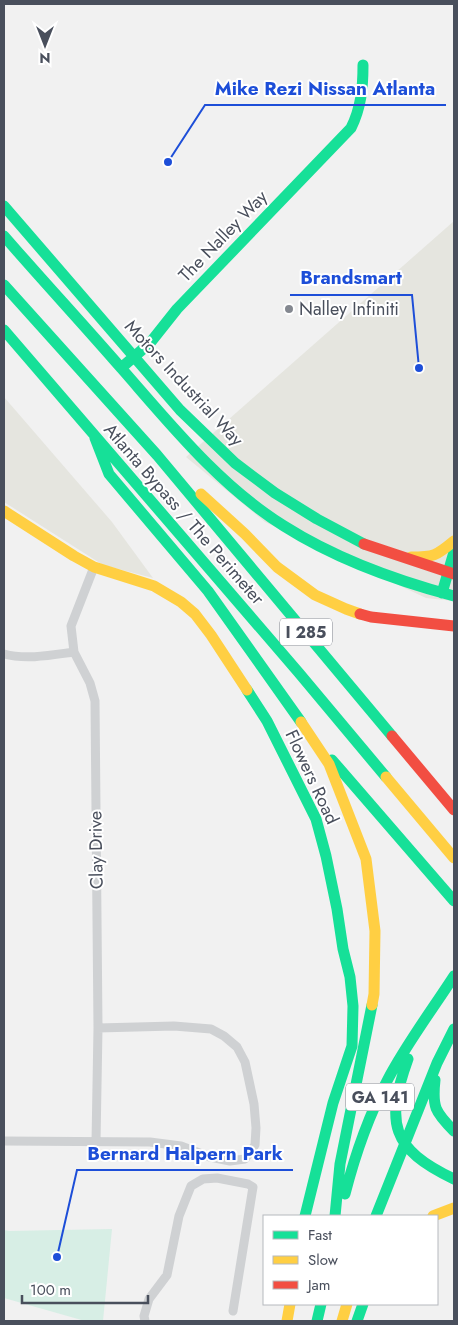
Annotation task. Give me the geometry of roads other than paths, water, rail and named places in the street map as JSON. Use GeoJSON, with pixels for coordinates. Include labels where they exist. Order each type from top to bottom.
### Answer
{"type":"FeatureCollection","features":[{"type":"Feature","properties":{"kind":"main road","name":"The Nalley Way"},"geometry":{"type":"LineString","coordinates":[[122,368],[150,343],[177,308],[351,128],[358,116],[363,96],[363,65]]}},
{"type":"Feature","properties":{"kind":"main road","name":"Motors Industrial Way"},"geometry":{"type":"LineString","coordinates":[[4,206],[180,410],[234,463],[275,493],[316,519],[363,544],[451,573]]}},
{"type":"Feature","properties":{"kind":"main road","name":"Motors Industrial Way"},"geometry":{"type":"LineString","coordinates":[[4,236],[147,398],[211,467],[262,511],[302,537],[365,567],[422,588],[454,596]]}},
{"type":"Feature","properties":{"kind":"main road","name":"Atlanta Bypass / The Perimeter"},"geometry":{"type":"LineString","coordinates":[[4,285],[157,454],[454,810]]}},
{"type":"Feature","properties":{"kind":"main road","name":"Atlanta Bypass / The Perimeter"},"geometry":{"type":"LineString","coordinates":[[4,330],[454,858]]}},
{"type":"Feature","properties":{"kind":"main road"},"geometry":{"type":"LineString","coordinates":[[95,438],[109,474],[208,591],[314,740],[329,764],[366,859],[375,931],[374,994],[340,1164],[335,1215]]}},
{"type":"Feature","properties":{"kind":"main road"},"geometry":{"type":"LineString","coordinates":[[157,454],[245,534],[277,567],[315,594],[346,609],[370,616],[454,626]]}},
{"type":"Feature","properties":{"kind":"main road","name":"Flowers Road"},"geometry":{"type":"LineString","coordinates":[[4,512],[56,546],[94,567],[154,586],[170,594],[195,614],[211,635],[267,721],[316,819],[326,856],[350,977],[353,1006],[352,1046],[319,1156],[305,1215]]}},
{"type":"Feature","properties":{"kind":"main road"},"geometry":{"type":"LineString","coordinates":[[399,556],[430,557],[442,552],[454,541]]}},
{"type":"Feature","properties":{"kind":"main road"},"geometry":{"type":"LineString","coordinates":[[442,593],[451,573],[454,552]]}},
{"type":"Feature","properties":{"kind":"main road"},"geometry":{"type":"LineString","coordinates":[[314,740],[454,901]]}},
{"type":"Feature","properties":{"kind":"main road","name":"GA 141"},"geometry":{"type":"LineString","coordinates":[[340,1215],[351,1169],[366,1128],[388,1079],[454,976]]}},
{"type":"Feature","properties":{"kind":"main road","name":"GA 141"},"geometry":{"type":"LineString","coordinates":[[376,1215],[437,1063],[454,1029]]}},
{"type":"Feature","properties":{"kind":"main road"},"geometry":{"type":"LineString","coordinates":[[418,1030],[403,1074],[396,1105],[396,1123],[405,1146],[413,1155],[454,1179]]}},
{"type":"Feature","properties":{"kind":"main road"},"geometry":{"type":"LineString","coordinates":[[437,1063],[433,1095],[435,1110],[454,1131]]}},
{"type":"Feature","properties":{"kind":"main road"},"geometry":{"type":"LineString","coordinates":[[436,1215],[454,1208]]}},
{"type":"Feature","properties":{"kind":"main road"},"geometry":{"type":"LineString","coordinates":[[287,1321],[290,1305]]}},
{"type":"Feature","properties":{"kind":"main road"},"geometry":{"type":"LineString","coordinates":[[317,1321],[321,1305]]}},
{"type":"Feature","properties":{"kind":"main road"},"geometry":{"type":"LineString","coordinates":[[342,1321],[347,1305]]}},
{"type":"Feature","properties":{"kind":"main road"},"geometry":{"type":"LineString","coordinates":[[356,1321],[363,1305]]}},
{"type":"Feature","properties":{"kind":"street","name":"Clay Drive"},"geometry":{"type":"LineString","coordinates":[[94,567],[71,626],[74,652],[90,683],[95,701],[98,1028],[96,1142]]}},
{"type":"Feature","properties":{"kind":"street"},"geometry":{"type":"LineString","coordinates":[[4,654],[12,656],[39,656],[74,652]]}},
{"type":"Feature","properties":{"kind":"street"},"geometry":{"type":"LineString","coordinates":[[4,1141],[150,1142],[180,1146],[210,1157],[230,1161],[245,1159],[255,1145],[256,1128],[254,1104],[245,1062],[237,1047],[224,1036],[211,1029],[174,1026],[98,1028]]}},
{"type":"Feature","properties":{"kind":"street"},"geometry":{"type":"LineString","coordinates":[[145,1321],[144,1316],[149,1299],[167,1275],[179,1216],[184,1202],[191,1186],[203,1179],[217,1178],[248,1184],[252,1187],[233,1311]]}},
{"type":"Feature","properties":{"kind":"place","name":"Mike Rezi Nissan Atlanta"},"geometry":{"type":"Point","coordinates":[168,162]}},
{"type":"Feature","properties":{"kind":"place","name":"Nalley Infiniti"},"geometry":{"type":"Point","coordinates":[289,309]}},
{"type":"Feature","properties":{"kind":"place","name":"Brandsmart"},"geometry":{"type":"Point","coordinates":[419,368]}},
{"type":"Feature","properties":{"kind":"place","name":"Bernard Halpern Park"},"geometry":{"type":"Point","coordinates":[57,1257]}}]}
